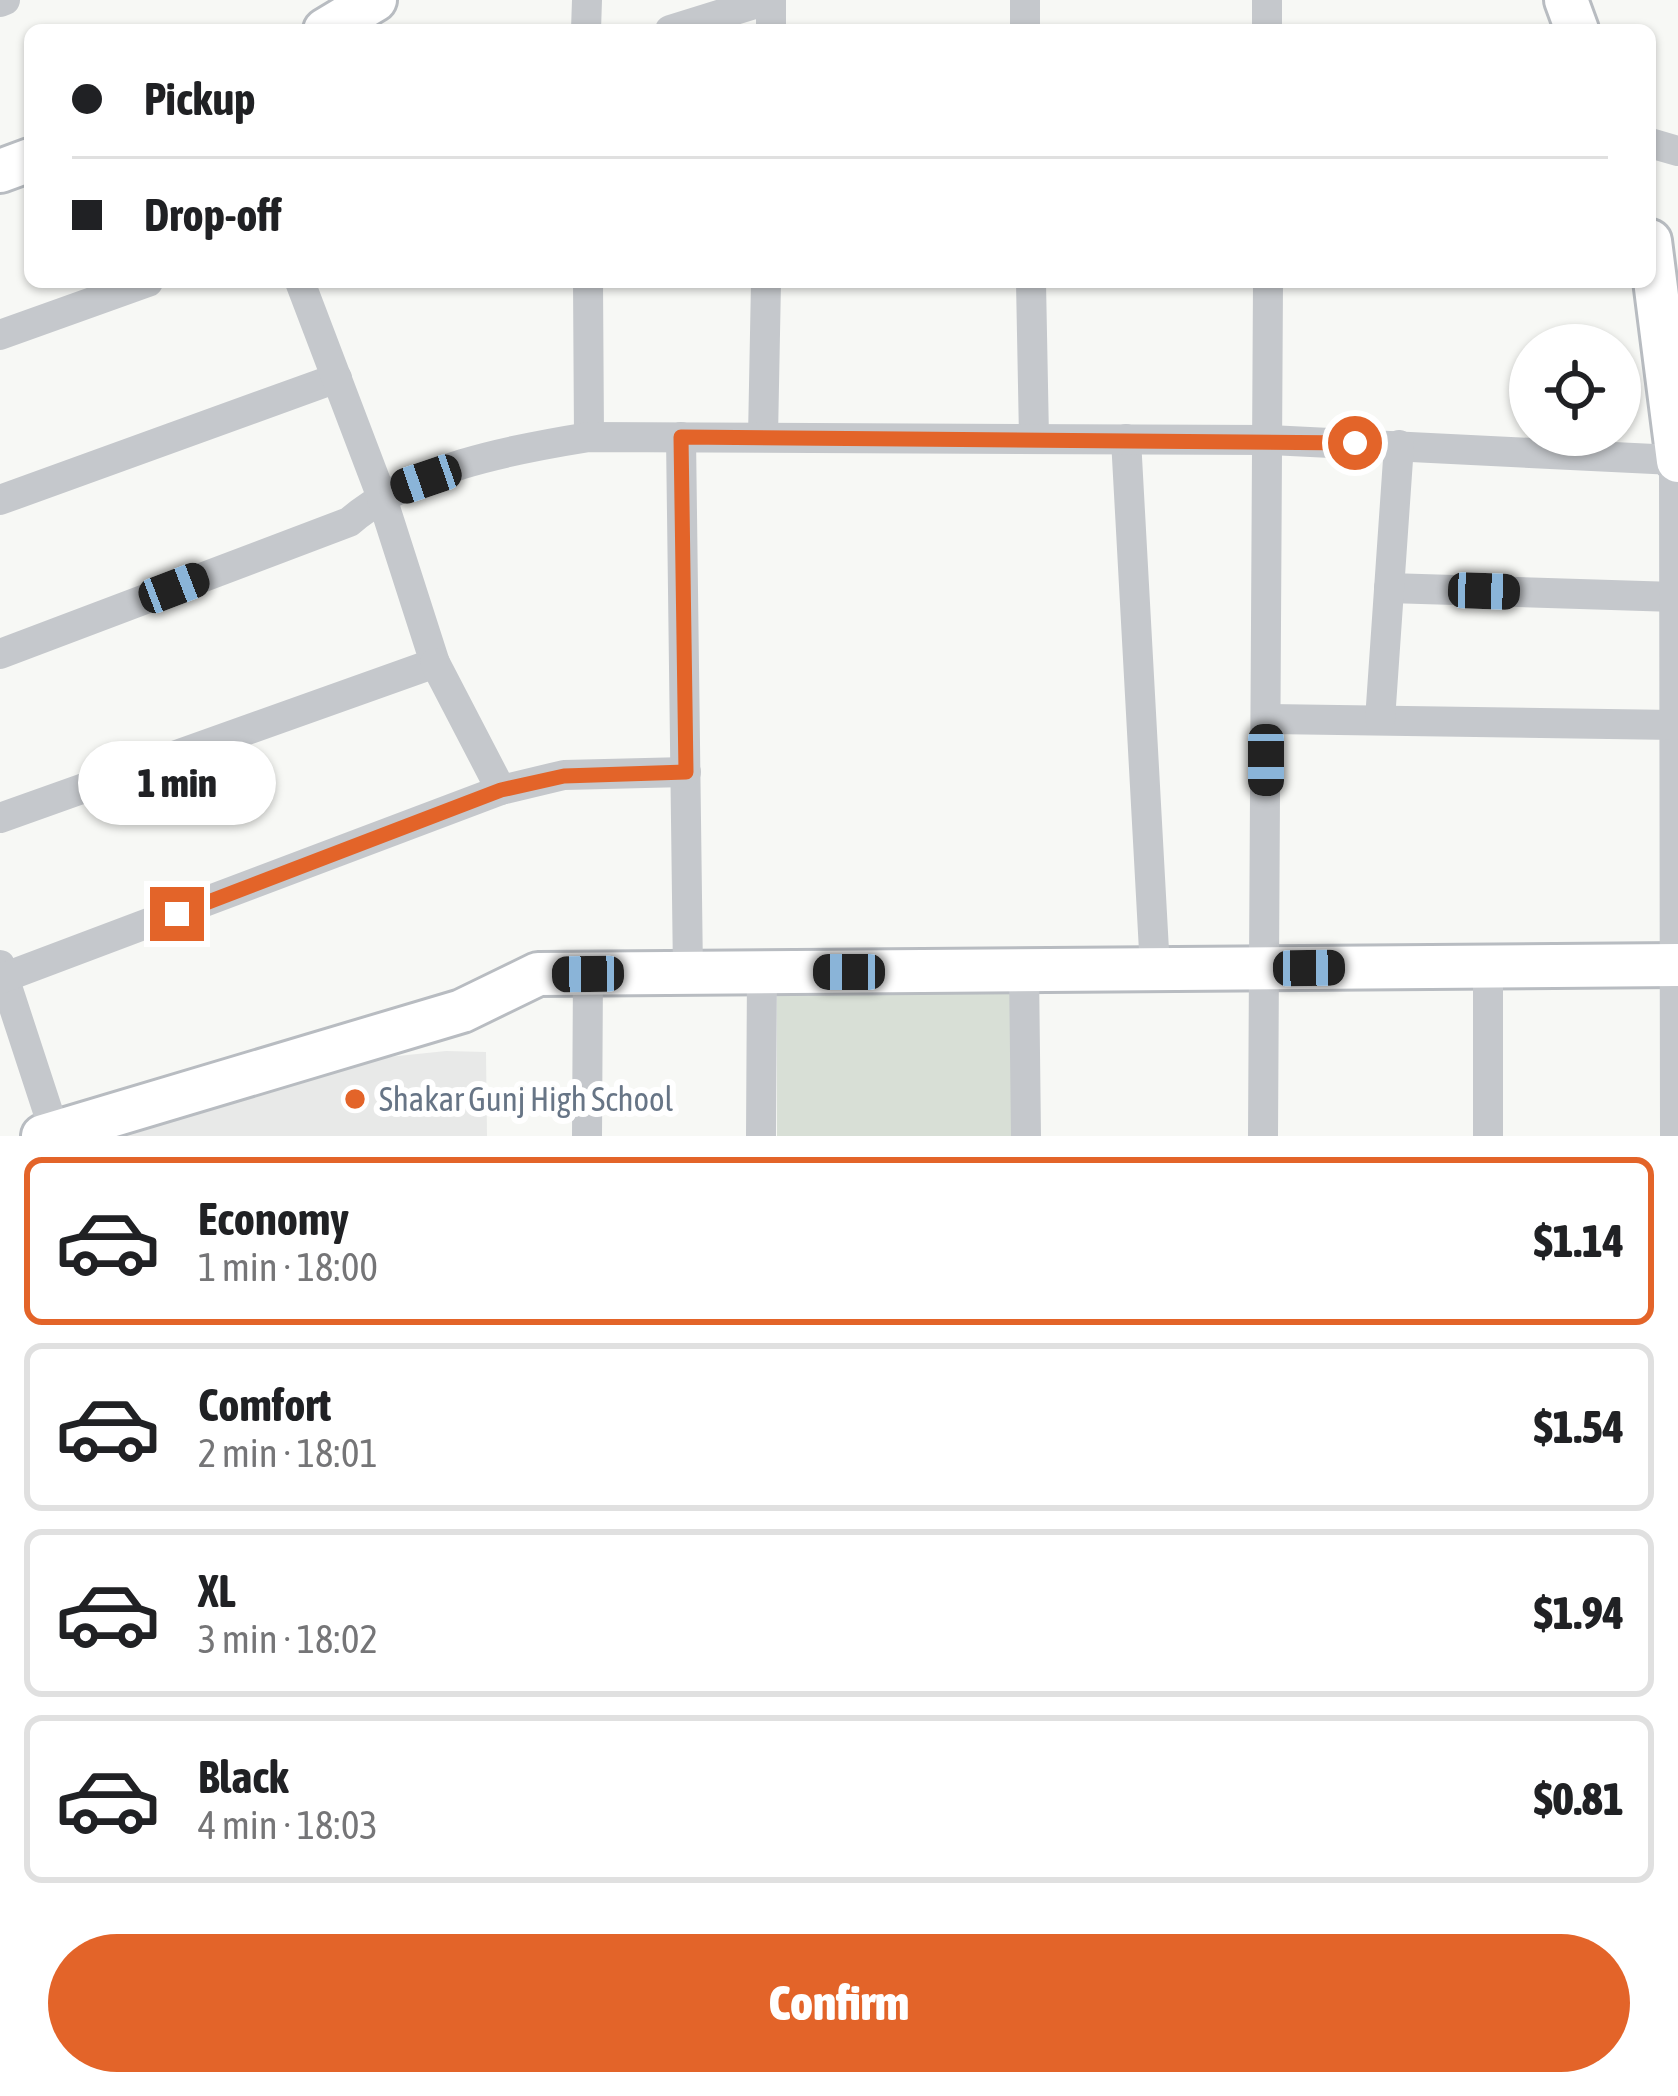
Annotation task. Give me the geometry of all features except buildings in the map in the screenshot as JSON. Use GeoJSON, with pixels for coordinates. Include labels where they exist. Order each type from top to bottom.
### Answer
{"type":"FeatureCollection","features":[{"type":"Feature","properties":{"kind":"street"},"geometry":{"type":"LineString","coordinates":[[690,24],[769,0]]}},
{"type":"Feature","properties":{"kind":"street"},"geometry":{"type":"LineString","coordinates":[[0,335],[127,288]]}},
{"type":"Feature","properties":{"kind":"street"},"geometry":{"type":"LineString","coordinates":[[303,288],[381,495],[436,663],[501,790]]}},
{"type":"Feature","properties":{"kind":"street"},"geometry":{"type":"LineString","coordinates":[[588,288],[589,437]]}},
{"type":"Feature","properties":{"kind":"street"},"geometry":{"type":"LineString","coordinates":[[763,437],[766,288]]}},
{"type":"Feature","properties":{"kind":"street"},"geometry":{"type":"LineString","coordinates":[[1031,288],[1034,438]]}},
{"type":"Feature","properties":{"kind":"street"},"geometry":{"type":"LineString","coordinates":[[1263,1136],[1268,288]]}},
{"type":"Feature","properties":{"kind":"street"},"geometry":{"type":"LineString","coordinates":[[1656,288],[1676,460],[1675,1136]]}},
{"type":"Feature","properties":{"kind":"street"},"geometry":{"type":"LineString","coordinates":[[0,500],[337,378]]}},
{"type":"Feature","properties":{"kind":"street"},"geometry":{"type":"LineString","coordinates":[[0,654],[349,522],[381,495],[517,449],[589,437],[1268,440],[1676,460]]}},
{"type":"Feature","properties":{"kind":"street"},"geometry":{"type":"LineString","coordinates":[[681,437],[688,973]]}},
{"type":"Feature","properties":{"kind":"street"},"geometry":{"type":"LineString","coordinates":[[1126,439],[1156,969]]}},
{"type":"Feature","properties":{"kind":"street"},"geometry":{"type":"LineString","coordinates":[[1380,720],[1399,445]]}},
{"type":"Feature","properties":{"kind":"street"},"geometry":{"type":"LineString","coordinates":[[1389,588],[1675,598]]}},
{"type":"Feature","properties":{"kind":"street"},"geometry":{"type":"LineString","coordinates":[[0,818],[436,663]]}},
{"type":"Feature","properties":{"kind":"street"},"geometry":{"type":"LineString","coordinates":[[1266,719],[1675,724]]}},
{"type":"Feature","properties":{"kind":"street"},"geometry":{"type":"LineString","coordinates":[[686,772],[564,776],[501,790],[2,974],[49,1134],[463,1011],[538,974],[1676,965]]}},
{"type":"Feature","properties":{"kind":"street"},"geometry":{"type":"LineString","coordinates":[[1488,1136],[1489,967]]}},
{"type":"Feature","properties":{"kind":"street"},"geometry":{"type":"LineString","coordinates":[[1024,970],[1027,1136]]}},
{"type":"Feature","properties":{"kind":"street"},"geometry":{"type":"LineString","coordinates":[[761,1136],[762,972]]}},
{"type":"Feature","properties":{"kind":"street"},"geometry":{"type":"LineString","coordinates":[[587,1136],[588,974]]}},
{"type":"Feature","properties":{"kind":"shaded area"},"geometry":{"type":"Polygon","coordinates":[[[1013,993],[1014,1136],[777,1136],[777,994],[1013,993]]]}},
{"type":"Feature","properties":{"kind":"shaded area","name":"Shakar Gunj High School"},"geometry":{"type":"Polygon","coordinates":[[[446,1051],[486,1052],[487,1136],[104,1136],[340,1062],[446,1051]]]}},
{"type":"Feature","properties":{"kind":"place","name":"Shakar Gunj High School"},"geometry":{"type":"Point","coordinates":[355,1099]}},
{"type":"Feature","properties":{"kind":"route"},"geometry":{"type":"LineString","coordinates":[[177,914],[501,790],[564,776],[686,772],[681,437],[1355,443]]}}]}
